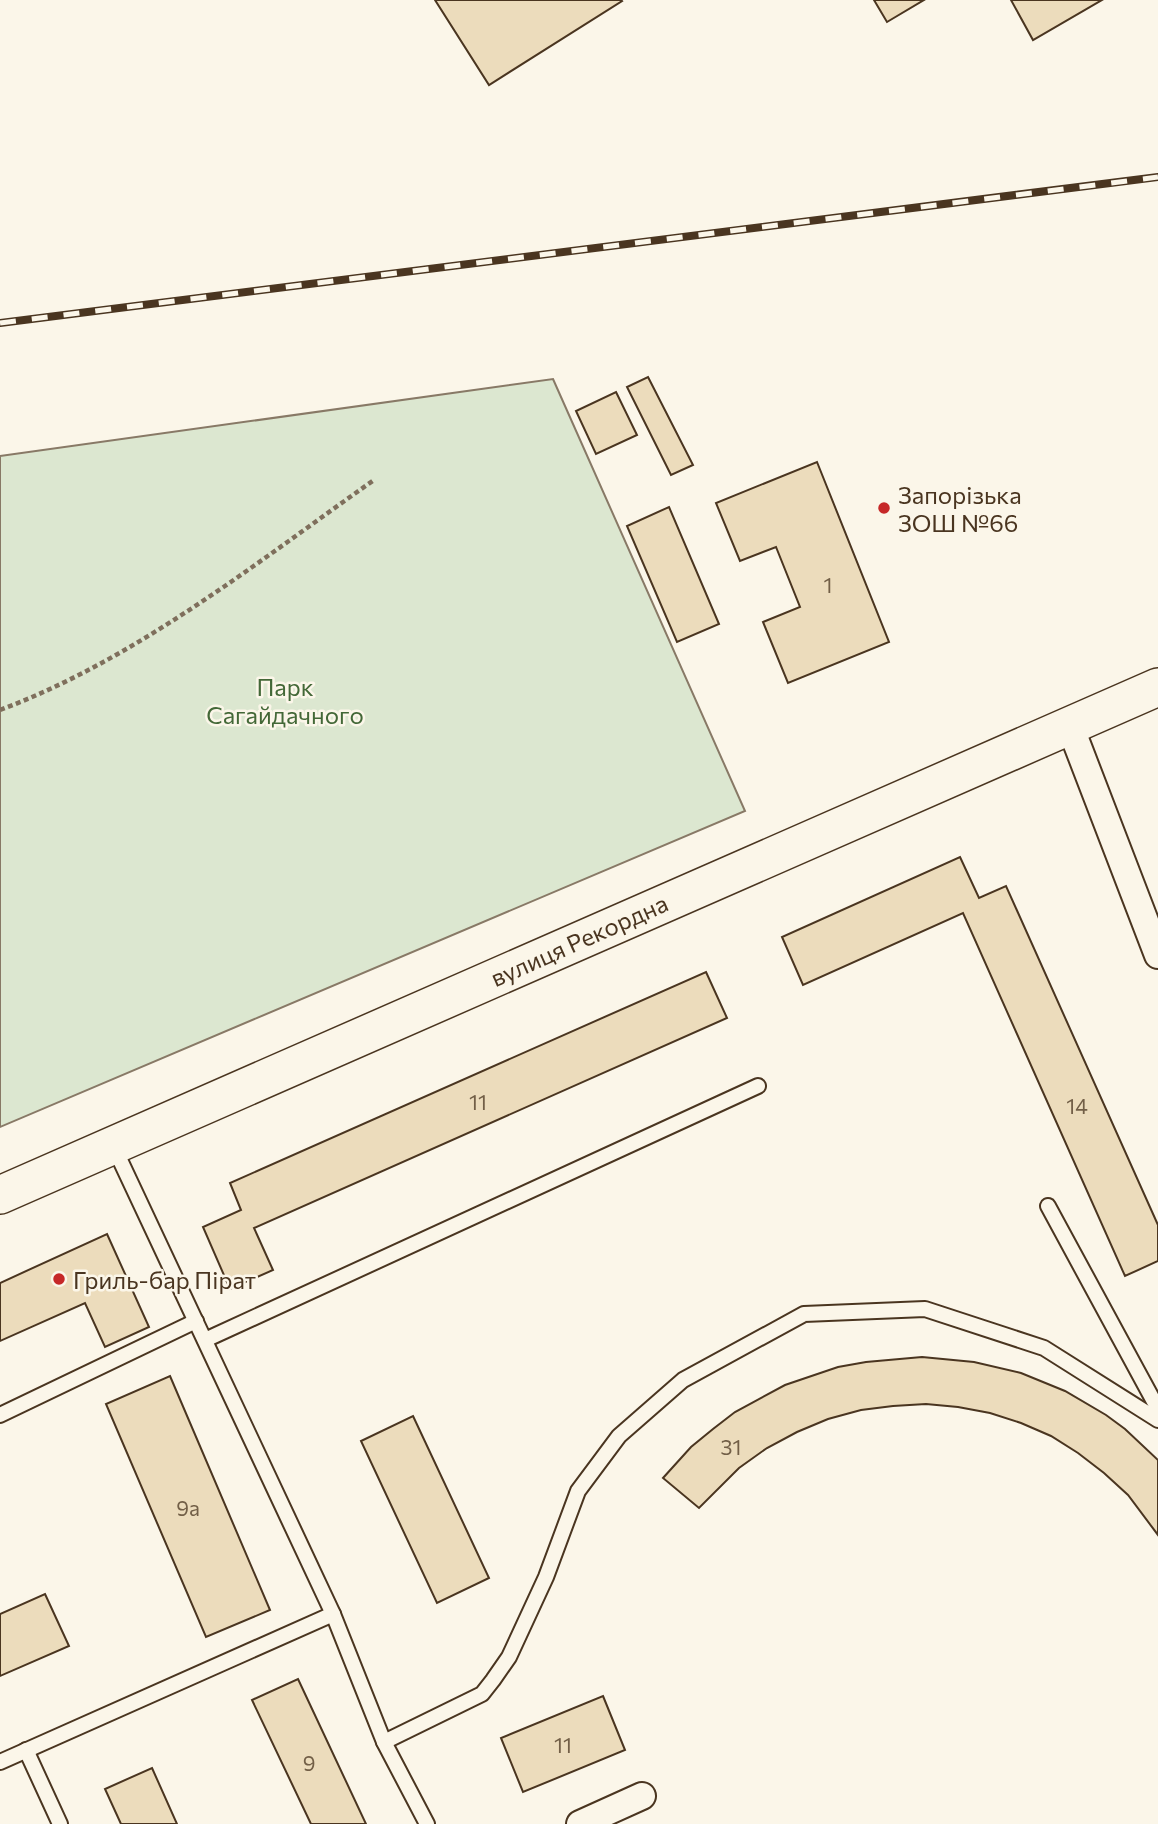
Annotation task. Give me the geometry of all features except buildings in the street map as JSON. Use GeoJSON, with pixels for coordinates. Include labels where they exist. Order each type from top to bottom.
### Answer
{"type":"FeatureCollection","features":[{"type":"Feature","properties":{"kind":"street","name":"вулиця Рекордна"},"geometry":{"type":"LineString","coordinates":[[0,1195],[1158,687]]}},
{"type":"Feature","properties":{"kind":"street"},"geometry":{"type":"LineString","coordinates":[[1070,726],[1158,955]]}},
{"type":"Feature","properties":{"kind":"street"},"geometry":{"type":"LineString","coordinates":[[580,1824],[642,1796]]}},
{"type":"Feature","properties":{"kind":"lane"},"geometry":{"type":"LineString","coordinates":[[205,1340],[758,1086]]}},
{"type":"Feature","properties":{"kind":"lane"},"geometry":{"type":"LineString","coordinates":[[113,1144],[332,1615],[384,1742],[427,1824]]}},
{"type":"Feature","properties":{"kind":"lane"},"geometry":{"type":"LineString","coordinates":[[1048,1206],[1158,1409]]}},
{"type":"Feature","properties":{"kind":"lane"},"geometry":{"type":"LineString","coordinates":[[384,1742],[482,1694],[493,1680],[509,1657],[546,1577],[578,1490],[619,1437],[684,1380],[804,1314],[925,1309],[1044,1348],[1158,1420]]}},
{"type":"Feature","properties":{"kind":"lane"},"geometry":{"type":"LineString","coordinates":[[0,1415],[196,1321]]}},
{"type":"Feature","properties":{"kind":"lane"},"geometry":{"type":"LineString","coordinates":[[0,1762],[332,1615]]}},
{"type":"Feature","properties":{"kind":"lane"},"geometry":{"type":"LineString","coordinates":[[26,1750],[60,1824]]}},
{"type":"Feature","properties":{"kind":"path"},"geometry":{"type":"LineString","coordinates":[[0,709],[36,696],[123,651],[245,571],[374,480]]}},
{"type":"Feature","properties":{"kind":"green space","name":"Парк Сагайдачного"},"geometry":{"type":"Polygon","coordinates":[[[553,379],[745,811],[0,1127],[0,456],[553,379]]]}},
{"type":"Feature","properties":{"kind":"railway"},"geometry":{"type":"LineString","coordinates":[[0,323],[1158,177]]}},
{"type":"Feature","properties":{"kind":"place","name":"Запорізька ЗОШ №66"},"geometry":{"type":"Point","coordinates":[884,508]}},
{"type":"Feature","properties":{"kind":"place","name":"Гриль-бар Пірат"},"geometry":{"type":"Point","coordinates":[59,1279]}}]}
